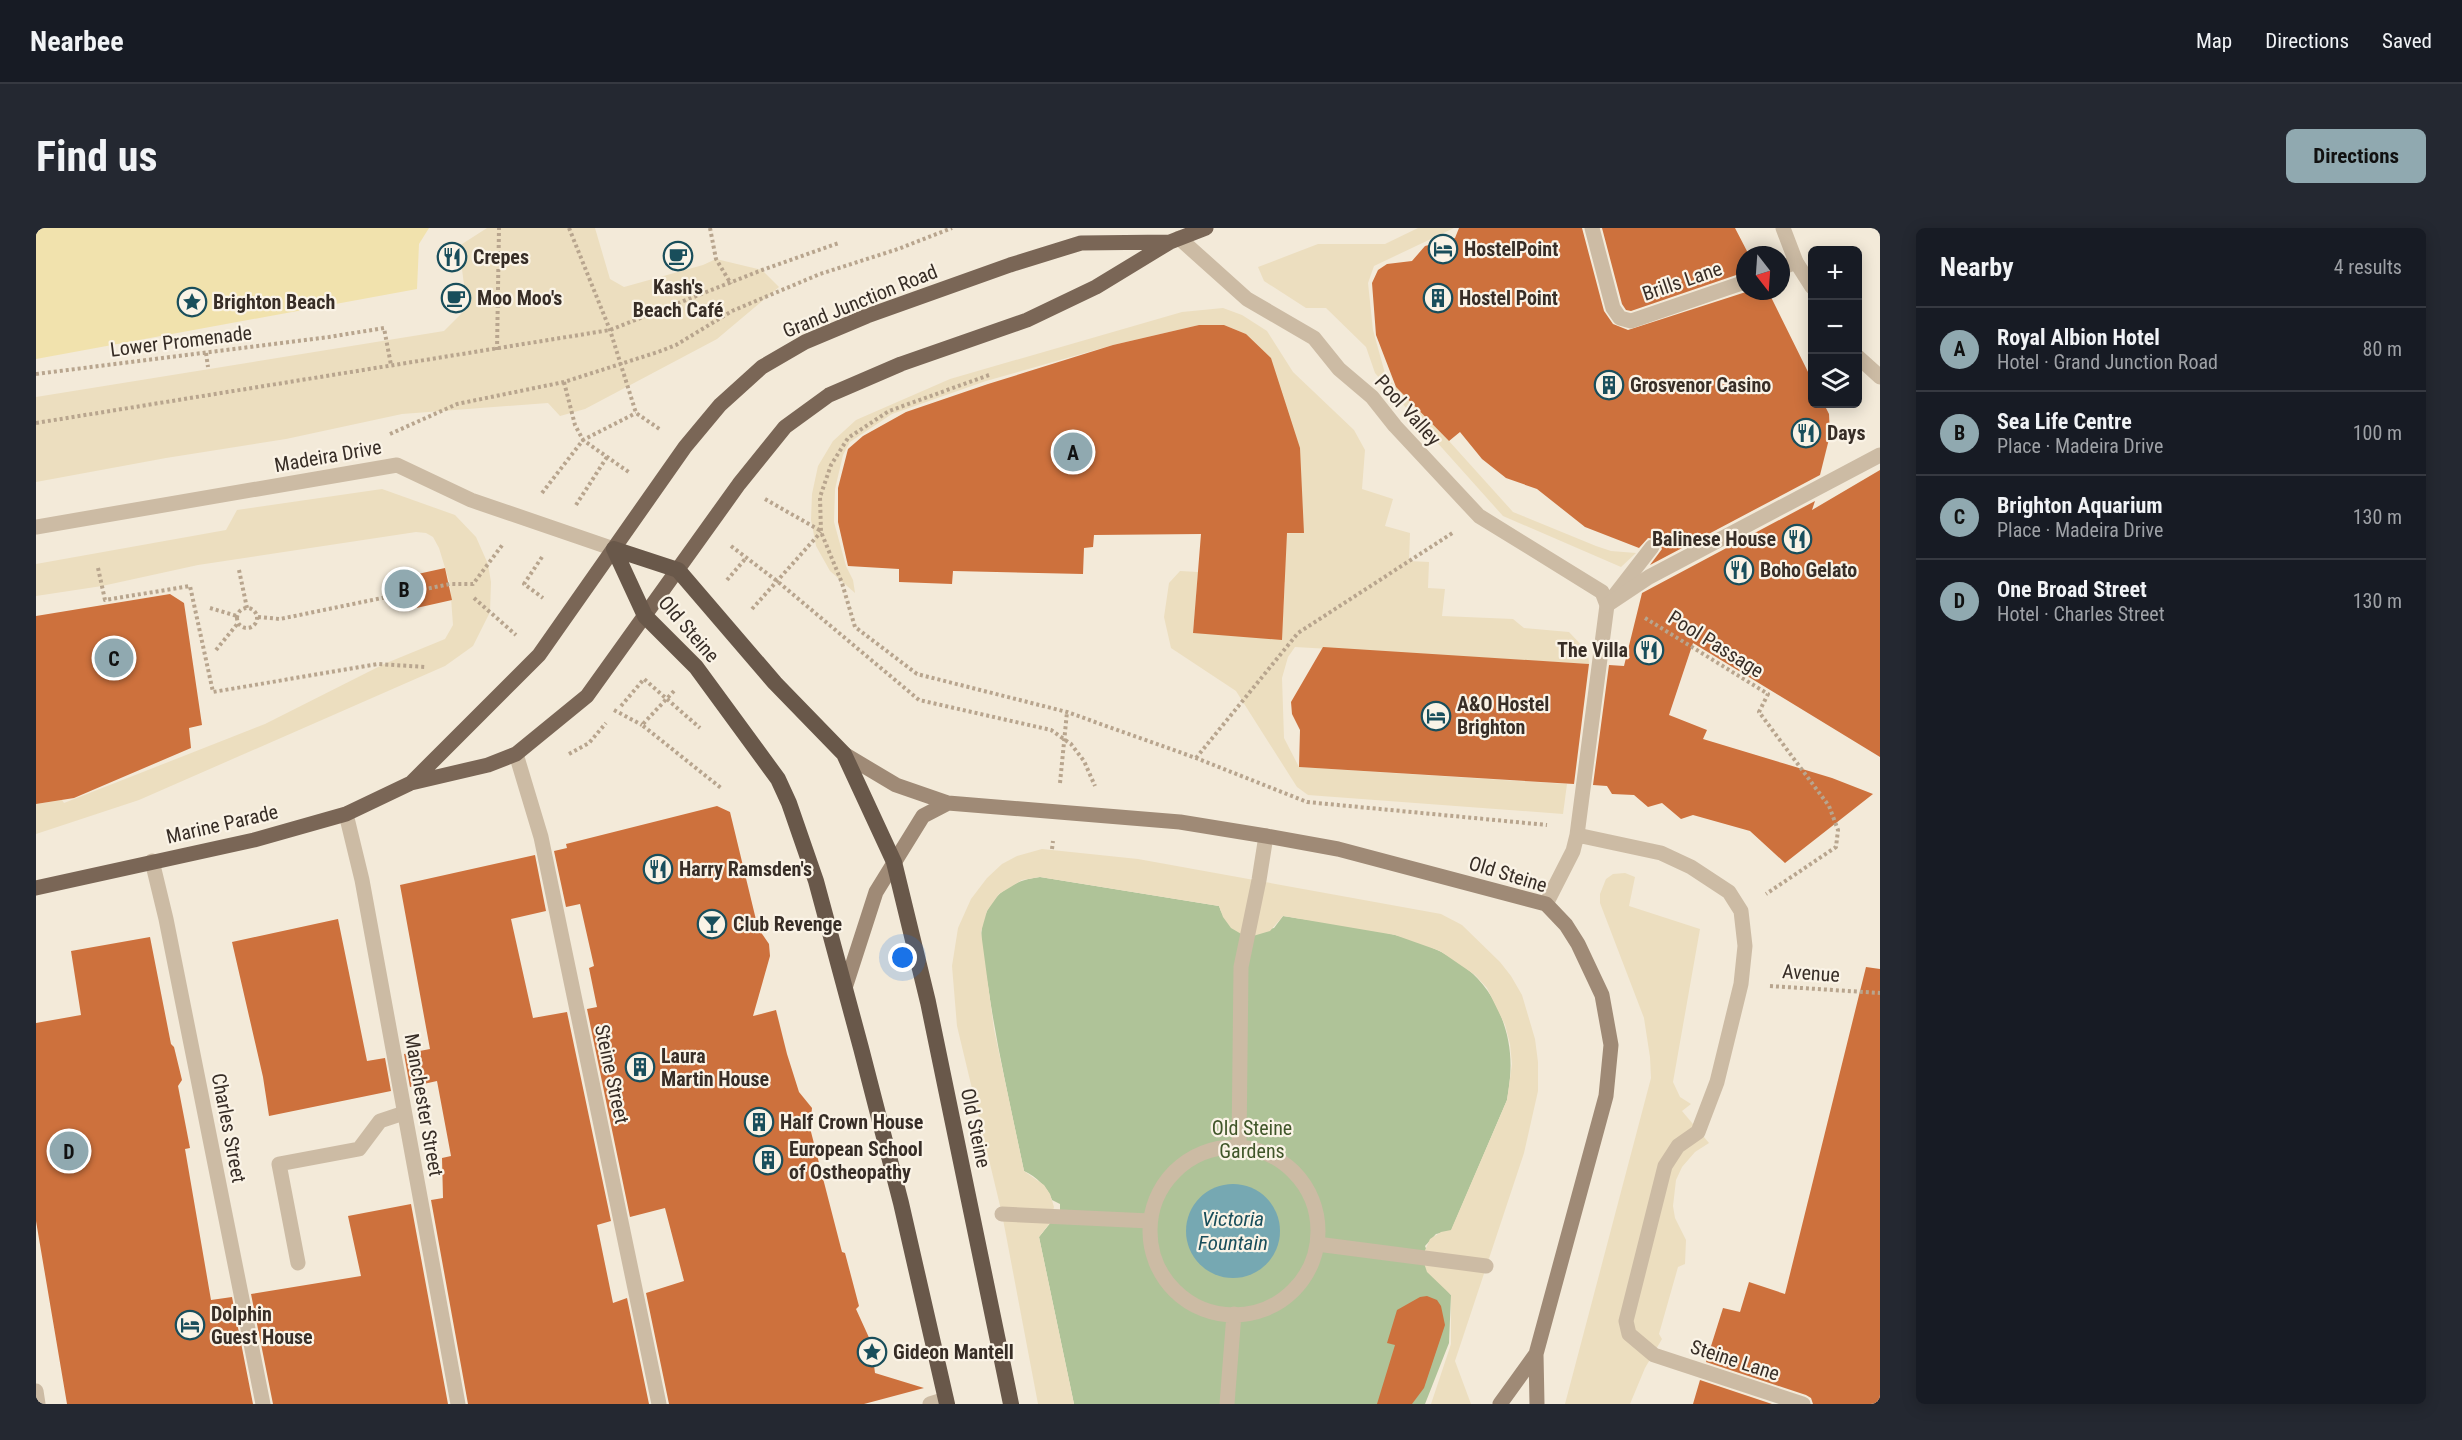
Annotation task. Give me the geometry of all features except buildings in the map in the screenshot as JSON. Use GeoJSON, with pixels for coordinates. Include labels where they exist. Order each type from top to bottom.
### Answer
{"type":"FeatureCollection","features":[{"type":"Feature","properties":{"kind":"highway","name":"Old Steine"},"geometry":{"type":"LineString","coordinates":[[614,549],[678,570],[745,650],[844,754],[894,862],[928,1002],[1011,1404]]}},
{"type":"Feature","properties":{"kind":"highway","name":"Old Steine"},"geometry":{"type":"LineString","coordinates":[[614,549],[645,616],[696,667],[777,779],[789,803],[816,881],[901,1203],[941,1402]]}},
{"type":"Feature","properties":{"kind":"main road","name":"Grand Junction Road"},"geometry":{"type":"LineString","coordinates":[[678,570],[785,426],[829,395],[902,364],[1027,320],[1096,287],[1174,240],[1206,228]]}},
{"type":"Feature","properties":{"kind":"main road","name":"Grand Junction Road"},"geometry":{"type":"LineString","coordinates":[[614,549],[685,447],[720,405],[762,367],[805,342],[867,316],[999,269],[1081,243],[1174,240]]}},
{"type":"Feature","properties":{"kind":"main road","name":"Marine Parade"},"geometry":{"type":"LineString","coordinates":[[411,783],[539,655],[614,549]]}},
{"type":"Feature","properties":{"kind":"main road","name":"Marine Parade"},"geometry":{"type":"LineString","coordinates":[[36,888],[254,840],[346,814],[411,783],[488,765],[516,754],[587,696],[678,570]]}},
{"type":"Feature","properties":{"kind":"main road","name":"Old Steine"},"geometry":{"type":"LineString","coordinates":[[844,754],[896,785],[948,803],[1180,822],[1266,836],[1338,849],[1546,904],[1566,925],[1583,954],[1602,995],[1611,1045],[1606,1096],[1536,1354],[1500,1404]]}},
{"type":"Feature","properties":{"kind":"main road"},"geometry":{"type":"LineString","coordinates":[[845,988],[876,892],[923,816],[948,803]]}},
{"type":"Feature","properties":{"kind":"main road"},"geometry":{"type":"LineString","coordinates":[[1536,1354],[1537,1404]]}},
{"type":"Feature","properties":{"kind":"street","name":"Brills Lane"},"geometry":{"type":"LineString","coordinates":[[1592,228],[1614,308],[1620,318],[1631,321],[1736,285]]}},
{"type":"Feature","properties":{"kind":"street"},"geometry":{"type":"LineString","coordinates":[[1783,228],[1796,262],[1808,281]]}},
{"type":"Feature","properties":{"kind":"street","name":"Pool Valley"},"geometry":{"type":"LineString","coordinates":[[1174,240],[1247,299],[1314,338],[1339,369],[1372,398],[1479,516],[1602,592],[1607,605]]}},
{"type":"Feature","properties":{"kind":"street"},"geometry":{"type":"LineString","coordinates":[[1790,264],[1796,262]]}},
{"type":"Feature","properties":{"kind":"street"},"geometry":{"type":"LineString","coordinates":[[1862,361],[1880,377]]}},
{"type":"Feature","properties":{"kind":"street"},"geometry":{"type":"LineString","coordinates":[[1607,605],[1648,577],[1880,455]]}},
{"type":"Feature","properties":{"kind":"street","name":"Madeira Drive"},"geometry":{"type":"LineString","coordinates":[[36,527],[397,465],[471,500],[614,549]]}},
{"type":"Feature","properties":{"kind":"street"},"geometry":{"type":"LineString","coordinates":[[1546,904],[1573,851],[1577,835],[1607,605],[1652,547]]}},
{"type":"Feature","properties":{"kind":"street","name":"Steine Street"},"geometry":{"type":"LineString","coordinates":[[516,754],[541,837],[659,1404]]}},
{"type":"Feature","properties":{"kind":"street","name":"Manchester Street"},"geometry":{"type":"LineString","coordinates":[[346,814],[362,880],[459,1404]]}},
{"type":"Feature","properties":{"kind":"street"},"geometry":{"type":"LineString","coordinates":[[1577,835],[1661,853],[1691,867],[1729,892],[1741,911],[1745,940],[1741,984]]}},
{"type":"Feature","properties":{"kind":"street"},"geometry":{"type":"LineString","coordinates":[[1239,1147],[1241,967],[1260,880],[1266,836]]}},
{"type":"Feature","properties":{"kind":"street","name":"Charles Street"},"geometry":{"type":"LineString","coordinates":[[152,861],[168,930],[263,1404]]}},
{"type":"Feature","properties":{"kind":"street","name":"Steine Lane"},"geometry":{"type":"LineString","coordinates":[[1741,984],[1716,1082],[1698,1132],[1678,1146],[1665,1166],[1626,1321],[1629,1334],[1654,1355],[1803,1404]]}},
{"type":"Feature","properties":{"kind":"street"},"geometry":{"type":"LineString","coordinates":[[298,1263],[279,1164],[359,1149],[380,1121],[404,1113]]}},
{"type":"Feature","properties":{"kind":"street"},"geometry":{"type":"LineString","coordinates":[[1239,1147],[1273,1156],[1300,1179],[1313,1204],[1317,1218],[1317,1244],[1303,1278],[1287,1295],[1257,1311],[1234,1314],[1208,1311],[1175,1290],[1160,1270],[1150,1239],[1150,1221],[1158,1194],[1175,1171],[1186,1162],[1211,1150],[1239,1147]]}},
{"type":"Feature","properties":{"kind":"street"},"geometry":{"type":"LineString","coordinates":[[1002,1214],[1150,1221]]}},
{"type":"Feature","properties":{"kind":"street"},"geometry":{"type":"LineString","coordinates":[[1317,1244],[1486,1266]]}},
{"type":"Feature","properties":{"kind":"street"},"geometry":{"type":"LineString","coordinates":[[1227,1404],[1234,1314]]}},
{"type":"Feature","properties":{"kind":"street"},"geometry":{"type":"LineString","coordinates":[[36,1391],[38,1404]]}},
{"type":"Feature","properties":{"kind":"path"},"geometry":{"type":"LineString","coordinates":[[496,350],[499,228]]}},
{"type":"Feature","properties":{"kind":"path"},"geometry":{"type":"LineString","coordinates":[[569,228],[610,330]]}},
{"type":"Feature","properties":{"kind":"path"},"geometry":{"type":"LineString","coordinates":[[710,228],[716,259],[731,284]]}},
{"type":"Feature","properties":{"kind":"path","name":"Grand Junction Road"},"geometry":{"type":"LineString","coordinates":[[564,382],[676,345],[732,310],[820,274],[898,249],[952,228]]}},
{"type":"Feature","properties":{"kind":"path"},"geometry":{"type":"LineString","coordinates":[[36,423],[610,330],[762,270],[839,243]]}},
{"type":"Feature","properties":{"kind":"path","name":"Lower Promenade"},"geometry":{"type":"LineString","coordinates":[[36,374],[384,328],[391,365]]}},
{"type":"Feature","properties":{"kind":"path"},"geometry":{"type":"LineString","coordinates":[[206,353],[208,367]]}},
{"type":"Feature","properties":{"kind":"path"},"geometry":{"type":"LineString","coordinates":[[988,375],[889,411],[848,438],[831,465],[820,497],[821,532],[842,583],[855,627],[917,674],[1067,712],[1196,758],[1307,802],[1547,824],[1573,851]]}},
{"type":"Feature","properties":{"kind":"path"},"geometry":{"type":"LineString","coordinates":[[564,382],[575,425],[583,440],[654,491]]}},
{"type":"Feature","properties":{"kind":"path","name":"Madeira Drive"},"geometry":{"type":"LineString","coordinates":[[386,436],[457,404],[564,382]]}},
{"type":"Feature","properties":{"kind":"path"},"geometry":{"type":"LineString","coordinates":[[258,617],[280,619],[450,584],[473,584],[583,440],[636,413]]}},
{"type":"Feature","properties":{"kind":"path"},"geometry":{"type":"LineString","coordinates":[[1196,758],[1298,633],[1479,516]]}},
{"type":"Feature","properties":{"kind":"path"},"geometry":{"type":"LineString","coordinates":[[706,530],[777,581],[919,700],[1052,730],[1071,744],[1084,761],[1108,816]]}},
{"type":"Feature","properties":{"kind":"path"},"geometry":{"type":"LineString","coordinates":[[98,568],[105,600],[190,586],[213,692],[378,664],[426,667]]}},
{"type":"Feature","properties":{"kind":"path"},"geometry":{"type":"LineString","coordinates":[[239,570],[247,608]]}},
{"type":"Feature","properties":{"kind":"path","name":"Pool Passage"},"geometry":{"type":"LineString","coordinates":[[1607,605],[1643,616],[1768,694],[1759,712],[1829,806],[1838,830],[1836,847],[1741,911]]}},
{"type":"Feature","properties":{"kind":"path"},"geometry":{"type":"LineString","coordinates":[[210,608],[237,616]]}},
{"type":"Feature","properties":{"kind":"path"},"geometry":{"type":"LineString","coordinates":[[247,608],[254,610],[258,617],[256,625],[251,629],[243,628],[238,623],[237,616],[241,610],[247,608]]}},
{"type":"Feature","properties":{"kind":"path"},"geometry":{"type":"LineString","coordinates":[[216,650],[238,623]]}},
{"type":"Feature","properties":{"kind":"path","name":"Avenue"},"geometry":{"type":"LineString","coordinates":[[1741,984],[1880,993]]}},
{"type":"Feature","properties":{"kind":"green space","name":"Old Steine Gardens"},"geometry":{"type":"Polygon","coordinates":[[[1040,877],[1219,906],[1234,928],[1244,933],[1255,933],[1274,928],[1283,916],[1375,930],[1435,949],[1461,964],[1483,984],[1499,1011],[1507,1033],[1511,1066],[1509,1088],[1507,1100],[1451,1231],[1436,1234],[1425,1246],[1439,1281],[1451,1295],[1449,1343],[1425,1404],[1074,1404],[1039,1237],[1060,1211],[1060,1204],[1052,1200],[1048,1191],[1037,1179],[1024,1171],[1000,1055],[982,946],[982,930],[986,912],[997,896],[1021,881],[1040,877]]]}},
{"type":"Feature","properties":{"kind":"sand","name":"Brighton Beach"},"geometry":{"type":"Polygon","coordinates":[[[36,228],[429,228],[419,244],[417,289],[36,359],[36,228]]]}},
{"type":"Feature","properties":{"kind":"shaded area"},"geometry":{"type":"Polygon","coordinates":[[[487,228],[595,228],[610,279],[624,287],[703,265],[716,259],[762,270],[779,287],[717,339],[585,409],[560,416],[548,403],[402,414],[286,439],[36,482],[36,397],[444,331],[467,308],[459,246],[487,228]]]}},
{"type":"Feature","properties":{"kind":"shaded area"},"geometry":{"type":"Polygon","coordinates":[[[1418,228],[1454,228],[1374,266],[1368,283],[1373,330],[1386,377],[1449,441],[1513,512],[1611,551],[1636,553],[1621,567],[1503,516],[1375,373],[1366,347],[1326,308],[1306,308],[1264,281],[1258,267],[1318,244],[1385,244],[1418,228]]]}},
{"type":"Feature","properties":{"kind":"shaded area"},"geometry":{"type":"Polygon","coordinates":[[[1223,308],[1242,315],[1267,331],[1293,372],[1354,430],[1365,450],[1362,489],[1393,499],[1385,526],[1410,533],[1409,561],[1429,562],[1428,588],[1445,589],[1442,616],[1513,619],[1524,628],[1569,632],[1588,652],[1589,664],[1295,647],[1288,657],[1282,678],[1284,738],[1299,767],[1567,784],[1563,814],[1308,795],[1297,787],[1236,691],[1171,648],[1164,617],[1169,583],[1180,571],[1198,572],[1193,633],[1283,613],[1285,582],[1215,572],[1215,534],[1304,533],[1246,334],[1224,325],[1199,325],[1113,345],[986,381],[892,414],[850,442],[843,455],[835,489],[834,522],[855,593],[830,571],[816,546],[811,520],[812,494],[818,466],[833,441],[856,420],[950,379],[1182,312],[1223,308]]]}},
{"type":"Feature","properties":{"kind":"shaded area"},"geometry":{"type":"Polygon","coordinates":[[[382,489],[455,515],[476,537],[488,564],[491,582],[490,612],[473,646],[445,666],[139,800],[36,834],[36,804],[62,800],[64,803],[265,724],[384,664],[445,639],[453,625],[450,584],[439,548],[433,537],[426,533],[416,532],[198,565],[102,586],[36,596],[36,564],[226,530],[237,510],[382,489]]]}},
{"type":"Feature","properties":{"kind":"shaded area"},"geometry":{"type":"Polygon","coordinates":[[[1042,849],[1138,859],[1441,914],[1462,925],[1511,976],[1522,995],[1535,1039],[1538,1091],[1524,1153],[1455,1361],[1471,1404],[1431,1404],[1451,1344],[1451,1295],[1427,1272],[1422,1257],[1430,1239],[1441,1232],[1451,1230],[1507,1100],[1512,1064],[1510,1044],[1505,1025],[1487,988],[1475,975],[1440,951],[1395,935],[1283,916],[1270,931],[1253,936],[1243,935],[1231,928],[1219,906],[1040,877],[1022,880],[999,894],[987,911],[981,932],[994,1029],[1024,1171],[1044,1185],[1054,1207],[1049,1224],[1039,1237],[1074,1404],[1038,1404],[1002,1214],[957,1026],[952,966],[958,928],[971,899],[987,878],[1002,864],[1017,856],[1042,849]]]}},
{"type":"Feature","properties":{"kind":"shaded area"},"geometry":{"type":"Polygon","coordinates":[[[1625,873],[1635,877],[1629,906],[1700,929],[1673,1082],[1680,1097],[1691,1104],[1682,1111],[1709,1143],[1695,1152],[1682,1167],[1676,1180],[1673,1206],[1675,1218],[1686,1240],[1685,1264],[1678,1267],[1659,1334],[1662,1339],[1645,1368],[1630,1404],[1565,1404],[1651,1078],[1644,1018],[1600,903],[1600,894],[1606,879],[1613,874],[1625,873]]]}},
{"type":"Feature","properties":{"kind":"water","name":"Victoria Fountain"},"geometry":{"type":"Polygon","coordinates":[[[1233,1184],[1251,1188],[1266,1198],[1276,1213],[1280,1231],[1276,1249],[1266,1264],[1251,1274],[1233,1278],[1215,1274],[1200,1264],[1190,1249],[1186,1231],[1190,1213],[1200,1198],[1215,1188],[1233,1184]]]}},
{"type":"Feature","properties":{"kind":"place","name":"HostelPoint"},"geometry":{"type":"Point","coordinates":[1443,249]}},
{"type":"Feature","properties":{"kind":"place","name":"Kash's Beach Café"},"geometry":{"type":"Point","coordinates":[678,256]}},
{"type":"Feature","properties":{"kind":"place","name":"Crepes"},"geometry":{"type":"Point","coordinates":[452,257]}},
{"type":"Feature","properties":{"kind":"place","name":"Moo Moo's"},"geometry":{"type":"Point","coordinates":[456,298]}},
{"type":"Feature","properties":{"kind":"place","name":"Hostel Point"},"geometry":{"type":"Point","coordinates":[1438,298]}},
{"type":"Feature","properties":{"kind":"place","name":"Brighton Beach"},"geometry":{"type":"Point","coordinates":[192,302]}},
{"type":"Feature","properties":{"kind":"place","name":"Grosvenor Casino"},"geometry":{"type":"Point","coordinates":[1609,385]}},
{"type":"Feature","properties":{"kind":"place","name":"Days"},"geometry":{"type":"Point","coordinates":[1806,433]}},
{"type":"Feature","properties":{"kind":"place","name":"Royal Albion Hotel"},"geometry":{"type":"Point","coordinates":[1073,452]}},
{"type":"Feature","properties":{"kind":"place","name":"Balinese House"},"geometry":{"type":"Point","coordinates":[1797,539]}},
{"type":"Feature","properties":{"kind":"place","name":"Boho Gelato"},"geometry":{"type":"Point","coordinates":[1739,570]}},
{"type":"Feature","properties":{"kind":"place","name":"Sea Life Centre"},"geometry":{"type":"Point","coordinates":[404,589]}},
{"type":"Feature","properties":{"kind":"place","name":"The Villa"},"geometry":{"type":"Point","coordinates":[1649,650]}},
{"type":"Feature","properties":{"kind":"place","name":"Brighton Aquarium"},"geometry":{"type":"Point","coordinates":[114,658]}},
{"type":"Feature","properties":{"kind":"place","name":"A&O Hostel Brighton"},"geometry":{"type":"Point","coordinates":[1436,716]}},
{"type":"Feature","properties":{"kind":"place","name":"Harry Ramsden's"},"geometry":{"type":"Point","coordinates":[658,869]}},
{"type":"Feature","properties":{"kind":"place","name":"Club Revenge"},"geometry":{"type":"Point","coordinates":[712,924]}},
{"type":"Feature","properties":{"kind":"place","name":"Laura Martin House"},"geometry":{"type":"Point","coordinates":[640,1067]}},
{"type":"Feature","properties":{"kind":"place","name":"Half Crown House"},"geometry":{"type":"Point","coordinates":[759,1122]}},
{"type":"Feature","properties":{"kind":"place","name":"One Broad Street"},"geometry":{"type":"Point","coordinates":[69,1151]}},
{"type":"Feature","properties":{"kind":"place","name":"European School of Ostheopathy"},"geometry":{"type":"Point","coordinates":[768,1160]}},
{"type":"Feature","properties":{"kind":"place","name":"Dolphin Guest House"},"geometry":{"type":"Point","coordinates":[190,1325]}},
{"type":"Feature","properties":{"kind":"place","name":"Gideon Mantell"},"geometry":{"type":"Point","coordinates":[872,1352]}}]}
